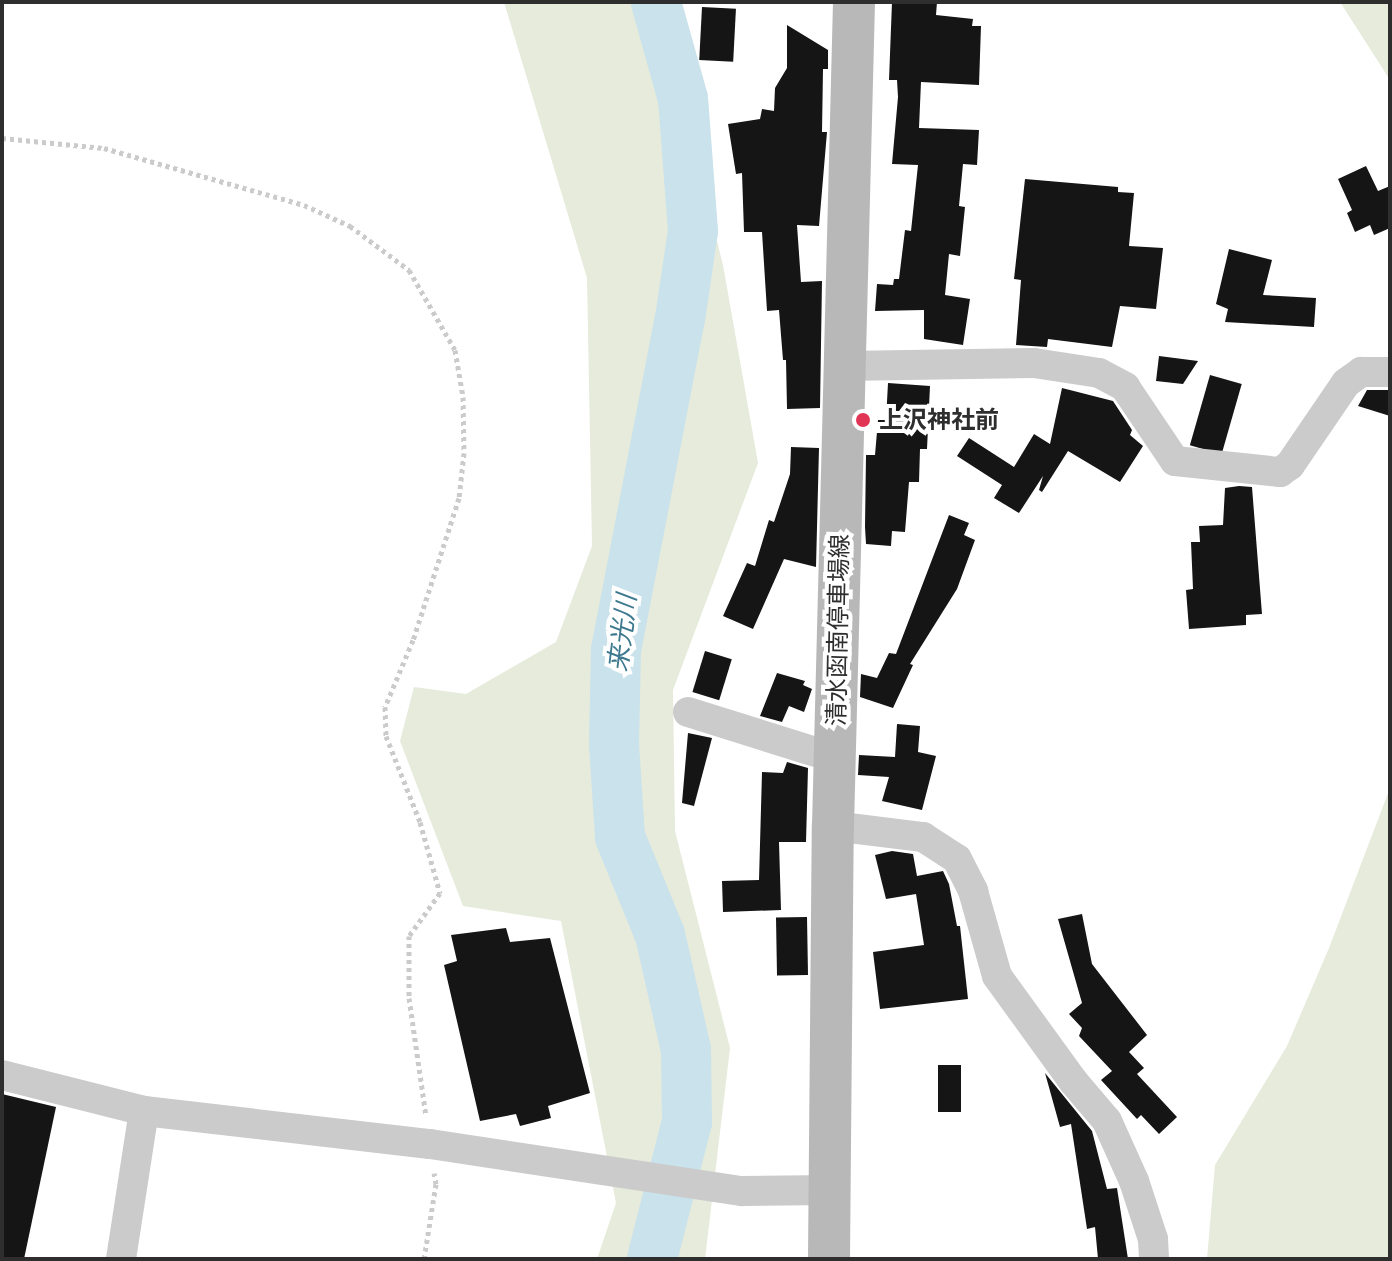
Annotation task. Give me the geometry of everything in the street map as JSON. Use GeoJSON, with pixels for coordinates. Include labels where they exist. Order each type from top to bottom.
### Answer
{"type":"FeatureCollection","features":[{"type":"Feature","properties":{"kind":"main road","name":"清水函南停車場線"},"geometry":{"type":"LineString","coordinates":[[829,1259],[833,826],[854,2]]}},
{"type":"Feature","properties":{"kind":"street"},"geometry":{"type":"LineString","coordinates":[[845,366],[1034,363],[1099,373],[1125,387],[1175,461],[1280,472],[1290,465],[1346,383],[1361,372],[1390,372]]}},
{"type":"Feature","properties":{"kind":"street"},"geometry":{"type":"LineString","coordinates":[[688,712],[835,758]]}},
{"type":"Feature","properties":{"kind":"street"},"geometry":{"type":"LineString","coordinates":[[833,826],[923,837],[957,859],[973,891],[997,976],[1073,1081],[1107,1121],[1134,1181],[1153,1239],[1154,1259]]}},
{"type":"Feature","properties":{"kind":"street"},"geometry":{"type":"LineString","coordinates":[[2,1075],[144,1111],[430,1144],[742,1191],[831,1190]]}},
{"type":"Feature","properties":{"kind":"street"},"geometry":{"type":"LineString","coordinates":[[121,1259],[144,1111]]}},
{"type":"Feature","properties":{"kind":"path"},"geometry":{"type":"LineString","coordinates":[[2,138],[104,148],[304,205],[350,226],[409,270],[455,350],[463,397],[464,453],[459,498],[413,640],[385,707],[386,736],[420,822],[440,893],[409,936],[409,998],[436,1184],[424,1259]]}},
{"type":"Feature","properties":{"kind":"shaded area"},"geometry":{"type":"Polygon","coordinates":[[[504,2],[657,2],[723,265],[758,463],[673,690],[675,831],[730,1048],[705,1259],[597,1259],[616,1203],[561,921],[463,906],[400,741],[414,687],[466,694],[556,642],[592,546],[587,278],[504,2]]]}},
{"type":"Feature","properties":{"kind":"shaded area"},"geometry":{"type":"Polygon","coordinates":[[[1340,2],[1390,2],[1390,80],[1340,2]]]}},
{"type":"Feature","properties":{"kind":"shaded area"},"geometry":{"type":"Polygon","coordinates":[[[1390,788],[1390,1259],[1207,1259],[1215,1165],[1287,1046],[1329,948],[1390,788]]]}},
{"type":"Feature","properties":{"kind":"building"},"geometry":{"type":"Polygon","coordinates":[[[892,2],[937,2],[936,15],[973,19],[972,26],[981,26],[979,85],[921,82],[919,128],[979,130],[977,165],[963,164],[959,206],[965,207],[960,256],[949,254],[945,295],[970,299],[963,345],[924,339],[924,310],[875,311],[877,284],[893,285],[894,279],[899,279],[905,230],[911,231],[918,165],[892,164],[898,97],[897,80],[889,80],[892,2]]]}},
{"type":"Feature","properties":{"kind":"building"},"geometry":{"type":"Polygon","coordinates":[[[702,7],[736,9],[733,62],[699,60],[702,7]]]}},
{"type":"Feature","properties":{"kind":"building"},"geometry":{"type":"Polygon","coordinates":[[[787,25],[828,50],[828,69],[823,69],[822,132],[827,132],[819,226],[797,225],[801,282],[822,281],[820,408],[787,409],[786,360],[783,360],[779,310],[767,311],[762,232],[744,232],[742,173],[736,174],[728,124],[760,119],[762,109],[774,111],[775,88],[787,68],[787,25]]]}},
{"type":"Feature","properties":{"kind":"building"},"geometry":{"type":"Polygon","coordinates":[[[1366,166],[1378,191],[1390,186],[1390,228],[1374,235],[1370,225],[1355,232],[1347,213],[1352,210],[1338,179],[1366,166]]]}},
{"type":"Feature","properties":{"kind":"building"},"geometry":{"type":"Polygon","coordinates":[[[1025,179],[1118,187],[1118,192],[1134,193],[1129,246],[1163,248],[1156,309],[1120,306],[1112,347],[1048,339],[1047,347],[1016,345],[1021,280],[1014,279],[1025,179]]]}},
{"type":"Feature","properties":{"kind":"building"},"geometry":{"type":"Polygon","coordinates":[[[1229,249],[1272,260],[1263,295],[1316,298],[1314,327],[1225,322],[1228,309],[1216,304],[1229,249]]]}},
{"type":"Feature","properties":{"kind":"building"},"geometry":{"type":"Polygon","coordinates":[[[1159,356],[1198,361],[1183,384],[1156,381],[1159,356]]]}},
{"type":"Feature","properties":{"kind":"building"},"geometry":{"type":"Polygon","coordinates":[[[1210,375],[1242,384],[1222,454],[1190,445],[1210,375]]]}},
{"type":"Feature","properties":{"kind":"building"},"geometry":{"type":"Polygon","coordinates":[[[888,383],[930,386],[927,449],[920,449],[919,482],[909,482],[905,532],[892,531],[891,546],[866,544],[865,527],[866,455],[875,455],[878,420],[886,420],[888,383]]]}},
{"type":"Feature","properties":{"kind":"building"},"geometry":{"type":"Polygon","coordinates":[[[1062,388],[1113,401],[1132,430],[1130,435],[1143,446],[1120,482],[1068,451],[1042,492],[1039,490],[1043,476],[1019,513],[994,498],[1002,485],[957,456],[969,438],[1014,467],[1034,434],[1050,444],[1062,388]]]}},
{"type":"Feature","properties":{"kind":"building"},"geometry":{"type":"Polygon","coordinates":[[[1367,390],[1390,390],[1390,416],[1358,406],[1367,390]]]}},
{"type":"Feature","properties":{"kind":"building"},"geometry":{"type":"Polygon","coordinates":[[[791,447],[819,448],[816,567],[784,559],[753,629],[723,616],[747,563],[755,566],[769,520],[774,522],[790,474],[791,447]]]}},
{"type":"Feature","properties":{"kind":"building"},"geometry":{"type":"Polygon","coordinates":[[[1252,487],[1262,614],[1246,615],[1246,625],[1189,629],[1186,590],[1193,589],[1191,542],[1200,542],[1199,526],[1223,525],[1225,488],[1252,487]]]}},
{"type":"Feature","properties":{"kind":"building"},"geometry":{"type":"Polygon","coordinates":[[[949,515],[969,523],[964,535],[975,540],[957,589],[910,664],[913,665],[893,708],[860,697],[861,674],[877,678],[889,653],[896,654],[949,515]]]}},
{"type":"Feature","properties":{"kind":"building"},"geometry":{"type":"Polygon","coordinates":[[[705,651],[732,659],[719,700],[692,692],[705,651]]]}},
{"type":"Feature","properties":{"kind":"building"},"geometry":{"type":"Polygon","coordinates":[[[777,673],[805,681],[803,685],[812,689],[804,712],[789,706],[782,722],[760,716],[777,673]]]}},
{"type":"Feature","properties":{"kind":"building"},"geometry":{"type":"Polygon","coordinates":[[[897,724],[920,726],[918,752],[936,756],[922,810],[882,801],[889,777],[858,775],[859,755],[895,757],[897,724]]]}},
{"type":"Feature","properties":{"kind":"building"},"geometry":{"type":"Polygon","coordinates":[[[688,733],[712,738],[694,806],[682,803],[688,733]]]}},
{"type":"Feature","properties":{"kind":"building"},"geometry":{"type":"Polygon","coordinates":[[[787,762],[808,768],[806,842],[779,842],[781,910],[723,912],[722,881],[759,880],[762,772],[783,773],[787,762]]]}},
{"type":"Feature","properties":{"kind":"building"},"geometry":{"type":"Polygon","coordinates":[[[892,851],[913,854],[917,876],[943,871],[949,884],[957,926],[960,926],[968,999],[880,1009],[873,952],[924,945],[916,894],[886,899],[875,855],[892,851]]]}},
{"type":"Feature","properties":{"kind":"building"},"geometry":{"type":"Polygon","coordinates":[[[1082,914],[1092,964],[1147,1035],[1129,1052],[1144,1068],[1137,1074],[1177,1117],[1159,1134],[1141,1115],[1137,1119],[1101,1080],[1112,1071],[1079,1036],[1082,1028],[1069,1014],[1082,1003],[1058,919],[1082,914]]]}},
{"type":"Feature","properties":{"kind":"building"},"geometry":{"type":"Polygon","coordinates":[[[807,917],[808,975],[777,976],[776,918],[807,917]]]}},
{"type":"Feature","properties":{"kind":"building"},"geometry":{"type":"Polygon","coordinates":[[[506,928],[510,942],[550,938],[590,1093],[548,1106],[551,1118],[520,1126],[516,1114],[480,1121],[444,965],[457,961],[451,935],[506,928]]]}},
{"type":"Feature","properties":{"kind":"building"},"geometry":{"type":"Polygon","coordinates":[[[938,1065],[961,1065],[961,1112],[938,1112],[938,1065]]]}},
{"type":"Feature","properties":{"kind":"building"},"geometry":{"type":"Polygon","coordinates":[[[1045,1073],[1092,1131],[1107,1189],[1117,1188],[1128,1259],[1098,1259],[1095,1227],[1087,1229],[1071,1124],[1060,1127],[1045,1073]]]}},
{"type":"Feature","properties":{"kind":"building"},"geometry":{"type":"Polygon","coordinates":[[[2,1094],[56,1107],[24,1259],[2,1259],[2,1094]]]}},
{"type":"Feature","properties":{"kind":"waterway","name":"来光川"},"geometry":{"type":"LineString","coordinates":[[652,1259],[687,1122],[686,1050],[660,935],[620,837],[614,744],[616,650],[680,319],[693,231],[683,99],[656,2]]}},
{"type":"Feature","properties":{"kind":"place","name":"上沢神社前"},"geometry":{"type":"Point","coordinates":[863,420]}}]}
